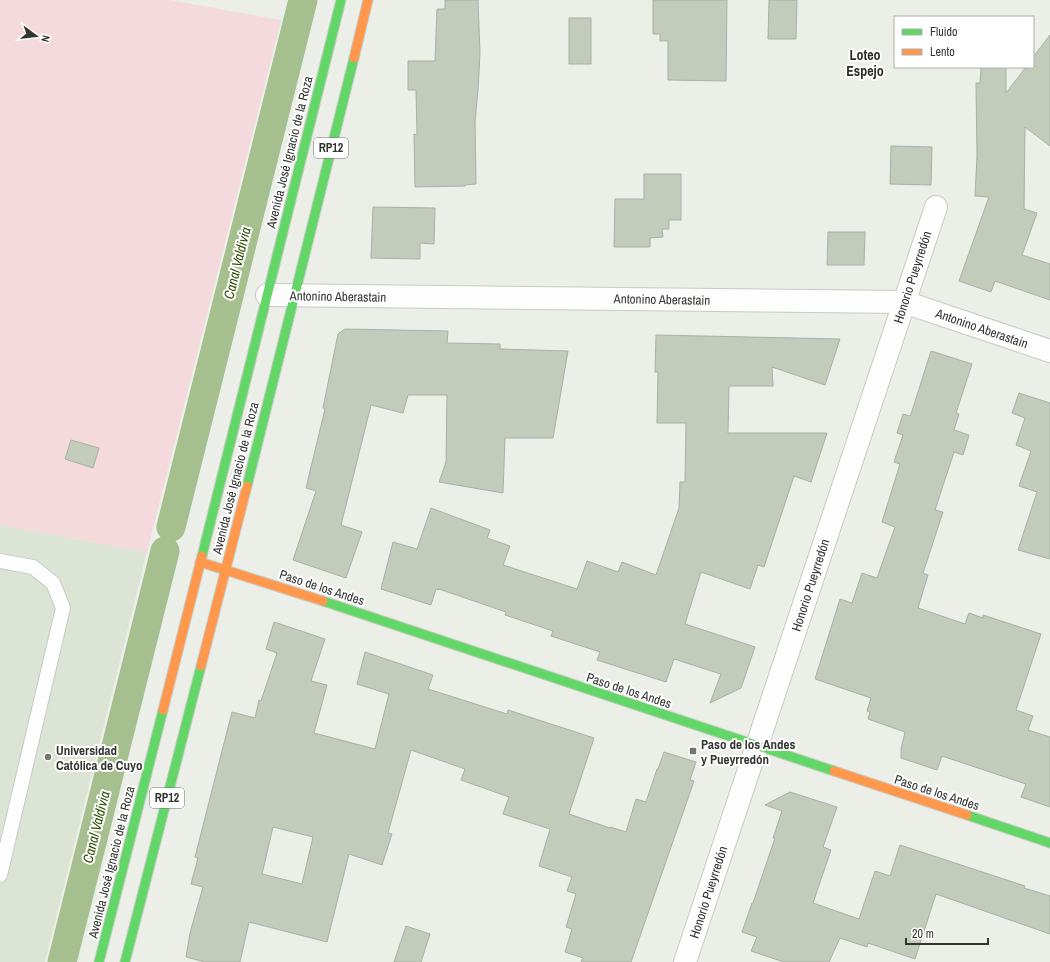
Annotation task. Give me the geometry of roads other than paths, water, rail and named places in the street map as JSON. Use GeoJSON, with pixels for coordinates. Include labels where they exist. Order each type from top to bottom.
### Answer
{"type":"FeatureCollection","features":[{"type":"Feature","properties":{"kind":"main road","name":"Avenida José Ignacio de la Roza"},"geometry":{"type":"LineString","coordinates":[[99,962],[340,0]]}},
{"type":"Feature","properties":{"kind":"main road","name":"Avenida José Ignacio de la Roza"},"geometry":{"type":"LineString","coordinates":[[125,962],[226,570],[368,0]]}},
{"type":"Feature","properties":{"kind":"main road","name":"Paso de los Andes"},"geometry":{"type":"LineString","coordinates":[[200,562],[282,587],[1050,843]]}},
{"type":"Feature","properties":{"kind":"street","name":"Honorio Pueyrredón"},"geometry":{"type":"LineString","coordinates":[[685,962],[936,207]]}},
{"type":"Feature","properties":{"kind":"street","name":"Antonino Aberastain"},"geometry":{"type":"LineString","coordinates":[[267,295],[904,302],[1050,351]]}},
{"type":"Feature","properties":{"kind":"lane"},"geometry":{"type":"LineString","coordinates":[[0,561],[33,568],[53,583],[62,608],[2,857],[0,875]]}},
{"type":"Feature","properties":{"kind":"waterway","name":"Canal Valdivia"},"geometry":{"type":"LineString","coordinates":[[171,527],[303,0]]}},
{"type":"Feature","properties":{"kind":"waterway","name":"Canal Valdivia"},"geometry":{"type":"LineString","coordinates":[[62,962],[165,551]]}},
{"type":"Feature","properties":{"kind":"place","name":"Paso de los Andes y Pueyrredón"},"geometry":{"type":"Point","coordinates":[693,751]}},
{"type":"Feature","properties":{"kind":"place","name":"Universidad Católica de Cuyo"},"geometry":{"type":"Point","coordinates":[48,757]}},
{"type":"Feature","properties":{"kind":"district","name":"Loteo Espejo"},"geometry":{"type":"Point","coordinates":[865,64]}}]}
